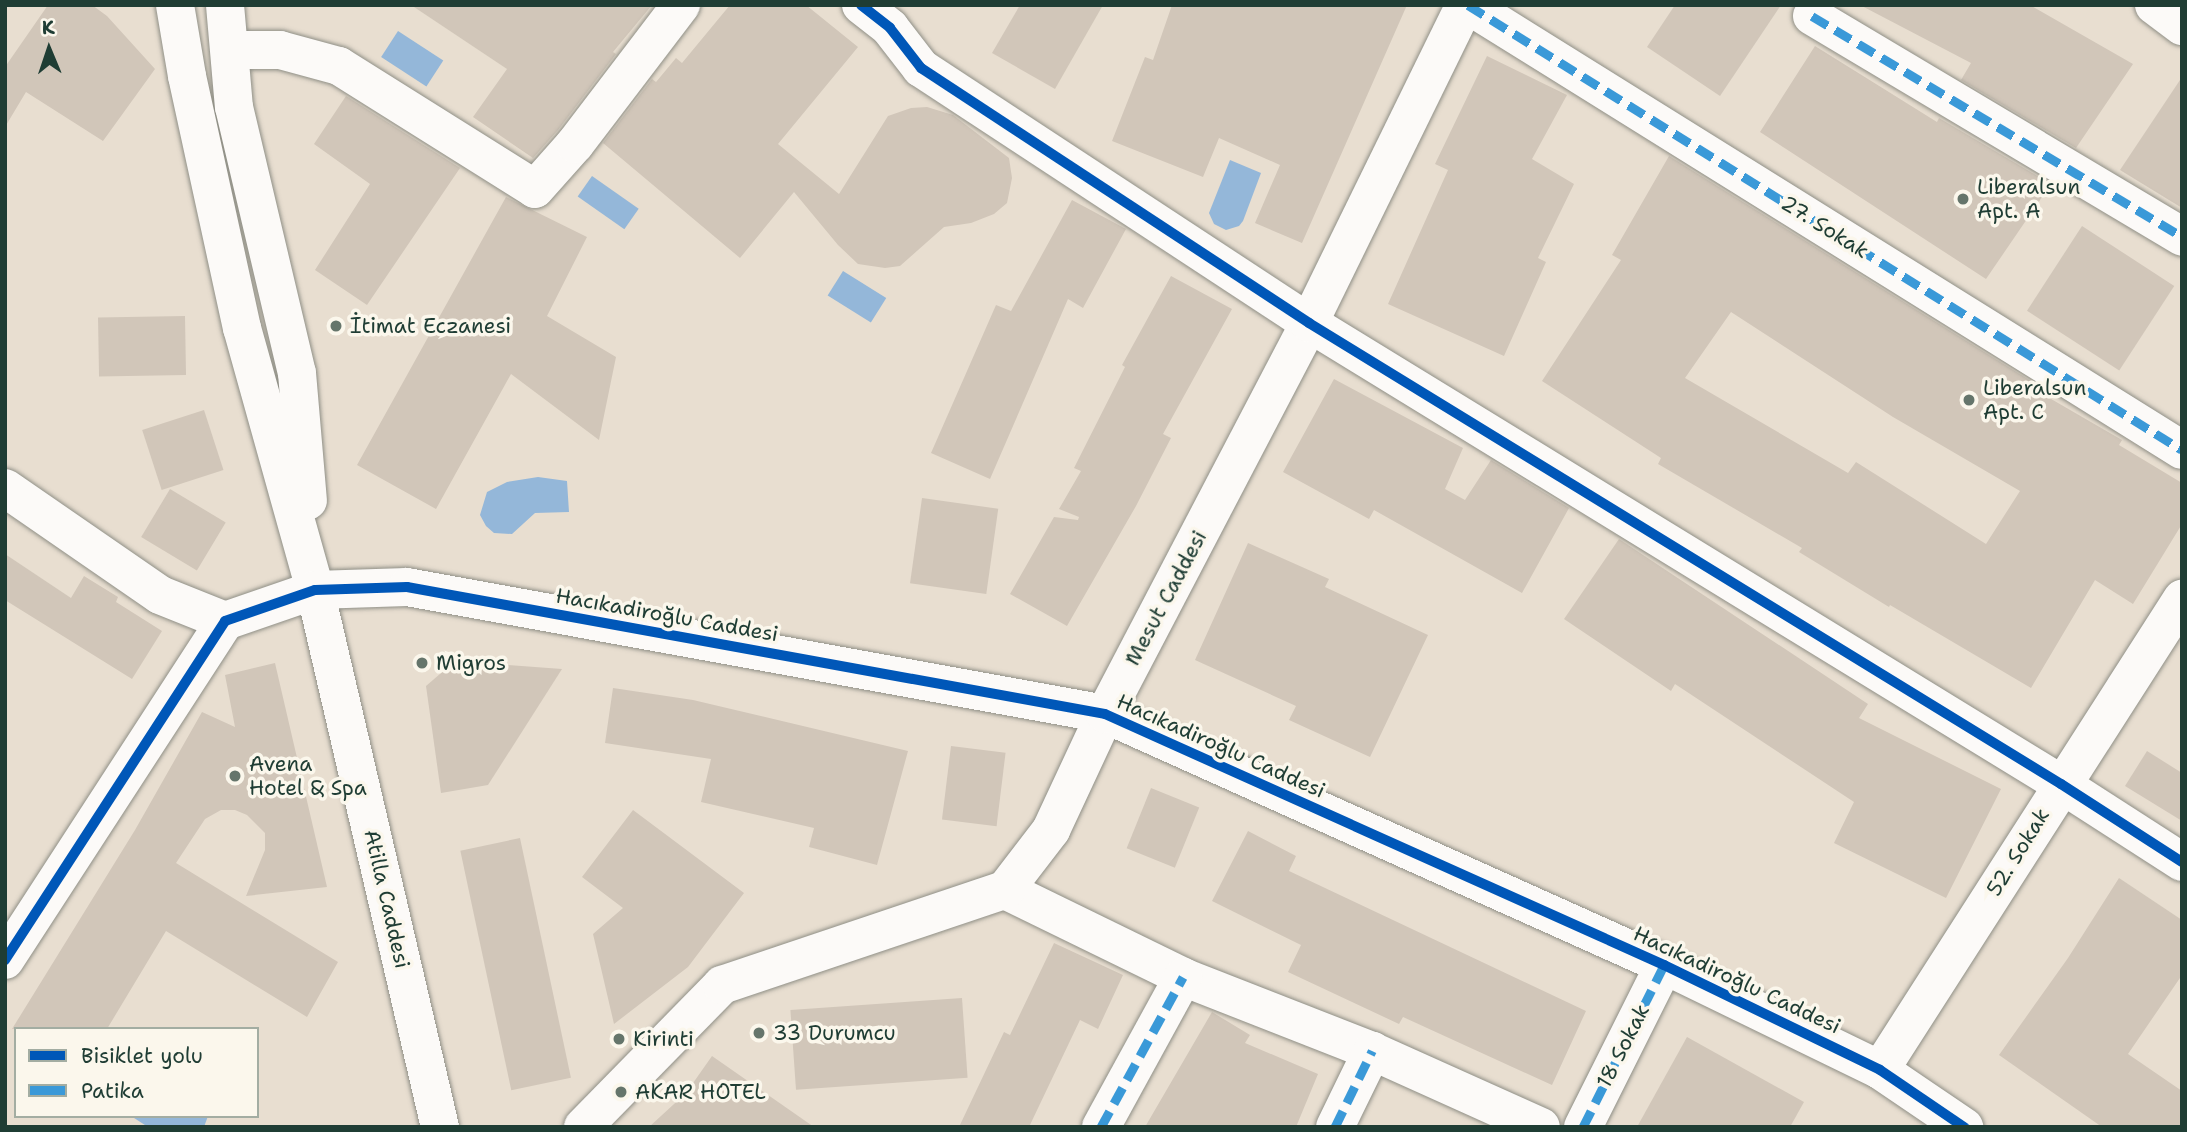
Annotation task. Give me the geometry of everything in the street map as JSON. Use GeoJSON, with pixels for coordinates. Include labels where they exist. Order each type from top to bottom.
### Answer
{"type":"FeatureCollection","features":[{"type":"Feature","properties":{"kind":"main road"},"geometry":{"type":"LineString","coordinates":[[176,5],[187,76],[242,328],[315,590]]}},
{"type":"Feature","properties":{"kind":"main road"},"geometry":{"type":"LineString","coordinates":[[225,5],[234,107],[297,373],[315,590]]}},
{"type":"Feature","properties":{"kind":"main road"},"geometry":{"type":"LineString","coordinates":[[230,50],[280,50],[339,66],[535,189],[575,144],[681,5]]}},
{"type":"Feature","properties":{"kind":"main road"},"geometry":{"type":"LineString","coordinates":[[861,5],[899,17],[921,68],[1309,323],[2061,784],[2182,862]]}},
{"type":"Feature","properties":{"kind":"main road","name":"Mesut Caddesi"},"geometry":{"type":"LineString","coordinates":[[1004,890],[1051,830],[1105,714],[1309,323],[1467,5]]}},
{"type":"Feature","properties":{"kind":"main road","name":"27. Sokak"},"geometry":{"type":"LineString","coordinates":[[1467,5],[2182,450]]}},
{"type":"Feature","properties":{"kind":"main road"},"geometry":{"type":"LineString","coordinates":[[2154,5],[2182,26]]}},
{"type":"Feature","properties":{"kind":"main road"},"geometry":{"type":"LineString","coordinates":[[1812,16],[2182,237]]}},
{"type":"Feature","properties":{"kind":"main road"},"geometry":{"type":"LineString","coordinates":[[5,488],[160,594],[225,621],[5,960]]}},
{"type":"Feature","properties":{"kind":"main road","name":"Hacıkadiroğlu Caddesi"},"geometry":{"type":"LineString","coordinates":[[225,621],[315,590],[407,587],[1105,714],[1664,965],[1880,1070],[1964,1127]]}},
{"type":"Feature","properties":{"kind":"main road","name":"Atilla Caddesi"},"geometry":{"type":"LineString","coordinates":[[315,590],[440,1127]]}},
{"type":"Feature","properties":{"kind":"main road","name":"52. Sokak"},"geometry":{"type":"LineString","coordinates":[[1880,1070],[2182,599]]}},
{"type":"Feature","properties":{"kind":"main road"},"geometry":{"type":"LineString","coordinates":[[583,1127],[722,985],[1004,890],[1183,977],[1372,1051],[1541,1127]]}},
{"type":"Feature","properties":{"kind":"main road","name":"18 Sokak"},"geometry":{"type":"LineString","coordinates":[[1583,1127],[1664,965]]}},
{"type":"Feature","properties":{"kind":"main road"},"geometry":{"type":"LineString","coordinates":[[1101,1127],[1183,977]]}},
{"type":"Feature","properties":{"kind":"main road"},"geometry":{"type":"LineString","coordinates":[[1335,1127],[1372,1051]]}},
{"type":"Feature","properties":{"kind":"water"},"geometry":{"type":"Polygon","coordinates":[[[398,31],[443,60],[426,86],[381,57],[398,31]]]}},
{"type":"Feature","properties":{"kind":"water"},"geometry":{"type":"Polygon","coordinates":[[[1230,160],[1261,173],[1243,221],[1239,226],[1226,230],[1214,224],[1209,213],[1230,160]]]}},
{"type":"Feature","properties":{"kind":"water"},"geometry":{"type":"Polygon","coordinates":[[[592,176],[639,209],[624,229],[578,196],[592,176]]]}},
{"type":"Feature","properties":{"kind":"water"},"geometry":{"type":"Polygon","coordinates":[[[843,271],[886,298],[871,323],[828,296],[843,271]]]}},
{"type":"Feature","properties":{"kind":"water"},"geometry":{"type":"Polygon","coordinates":[[[538,477],[567,481],[569,512],[535,513],[512,534],[494,533],[486,526],[480,515],[487,492],[507,482],[538,477]]]}},
{"type":"Feature","properties":{"kind":"water"},"geometry":{"type":"Polygon","coordinates":[[[134,1118],[207,1118],[204,1127],[148,1127],[134,1118]]]}},
{"type":"Feature","properties":{"kind":"building"},"geometry":{"type":"Polygon","coordinates":[[[48,5],[92,5],[107,16],[155,69],[103,141],[26,92],[5,127],[5,67],[48,5]]]}},
{"type":"Feature","properties":{"kind":"building"},"geometry":{"type":"Polygon","coordinates":[[[411,5],[652,5],[613,52],[616,54],[558,130],[533,158],[473,117],[507,69],[411,5]]]}},
{"type":"Feature","properties":{"kind":"building"},"geometry":{"type":"Polygon","coordinates":[[[730,5],[806,5],[858,47],[778,144],[839,194],[888,116],[911,108],[927,107],[953,115],[1009,158],[1012,178],[1007,203],[994,214],[971,223],[944,227],[900,266],[885,268],[858,264],[838,245],[794,192],[740,258],[603,143],[652,79],[656,82],[676,58],[682,63],[730,5]]]}},
{"type":"Feature","properties":{"kind":"building"},"geometry":{"type":"Polygon","coordinates":[[[1020,5],[1103,5],[1055,89],[992,53],[1020,5]]]}},
{"type":"Feature","properties":{"kind":"building"},"geometry":{"type":"Polygon","coordinates":[[[1172,5],[1407,5],[1302,243],[1255,223],[1280,165],[1219,138],[1203,177],[1112,141],[1145,57],[1153,60],[1172,5]]]}},
{"type":"Feature","properties":{"kind":"building"},"geometry":{"type":"Polygon","coordinates":[[[1675,5],[1781,5],[1720,96],[1647,47],[1675,5]]]}},
{"type":"Feature","properties":{"kind":"building"},"geometry":{"type":"Polygon","coordinates":[[[1860,5],[2030,5],[2133,64],[2076,148],[1961,80],[1971,63],[1860,5]]]}},
{"type":"Feature","properties":{"kind":"building"},"geometry":{"type":"Polygon","coordinates":[[[1815,46],[1937,122],[1939,118],[2051,184],[1986,279],[1760,132],[1815,46]]]}},
{"type":"Feature","properties":{"kind":"building"},"geometry":{"type":"Polygon","coordinates":[[[1487,56],[1567,95],[1532,159],[1574,184],[1538,258],[1546,262],[1504,356],[1388,304],[1448,170],[1435,164],[1487,56]]]}},
{"type":"Feature","properties":{"kind":"building"},"geometry":{"type":"Polygon","coordinates":[[[2182,77],[2182,208],[2120,170],[2182,77]]]}},
{"type":"Feature","properties":{"kind":"building"},"geometry":{"type":"Polygon","coordinates":[[[346,96],[460,168],[367,305],[315,270],[370,184],[314,144],[346,96]]]}},
{"type":"Feature","properties":{"kind":"building"},"geometry":{"type":"Polygon","coordinates":[[[1669,156],[2042,388],[2039,392],[2122,440],[2119,445],[2182,483],[2182,524],[2133,604],[2095,580],[2031,688],[1890,605],[1889,607],[1799,552],[1802,548],[1658,464],[1661,458],[1542,381],[1621,260],[1612,255],[1669,156]],[[1731,312],[1685,378],[1848,473],[1856,462],[1986,544],[2020,491],[1893,417],[1731,312]]]}},
{"type":"Feature","properties":{"kind":"building"},"geometry":{"type":"Polygon","coordinates":[[[506,197],[587,237],[547,316],[616,357],[599,440],[511,374],[436,509],[357,465],[506,197]]]}},
{"type":"Feature","properties":{"kind":"building"},"geometry":{"type":"Polygon","coordinates":[[[1072,200],[1126,229],[1083,308],[1068,299],[990,479],[931,453],[996,305],[1011,311],[1072,200]]]}},
{"type":"Feature","properties":{"kind":"building","name":"Liberalsun Apt. A"},"geometry":{"type":"Polygon","coordinates":[[[2082,226],[2174,286],[2119,371],[2027,311],[2082,226]]]}},
{"type":"Feature","properties":{"kind":"building"},"geometry":{"type":"Polygon","coordinates":[[[1171,276],[1232,309],[1163,434],[1171,438],[1136,506],[1067,626],[1010,594],[1054,517],[1078,520],[1079,517],[1059,509],[1081,471],[1074,468],[1125,367],[1122,365],[1171,276]]]}},
{"type":"Feature","properties":{"kind":"building"},"geometry":{"type":"Polygon","coordinates":[[[185,316],[186,375],[99,377],[98,318],[185,316]]]}},
{"type":"Feature","properties":{"kind":"building"},"geometry":{"type":"Polygon","coordinates":[[[1334,379],[1463,448],[1445,489],[1465,500],[1491,460],[1569,508],[1522,593],[1374,510],[1369,519],[1283,472],[1334,379]]]}},
{"type":"Feature","properties":{"kind":"building"},"geometry":{"type":"Polygon","coordinates":[[[204,410],[223,470],[162,490],[142,430],[204,410]]]}},
{"type":"Feature","properties":{"kind":"building"},"geometry":{"type":"Polygon","coordinates":[[[170,489],[226,522],[197,570],[141,537],[170,489]]]}},
{"type":"Feature","properties":{"kind":"building"},"geometry":{"type":"Polygon","coordinates":[[[922,498],[998,509],[986,594],[910,583],[922,498]]]}},
{"type":"Feature","properties":{"kind":"building"},"geometry":{"type":"Polygon","coordinates":[[[1619,539],[1868,704],[1859,718],[2001,789],[1946,898],[1834,843],[1854,802],[1675,684],[1671,691],[1564,619],[1619,539]]]}},
{"type":"Feature","properties":{"kind":"building"},"geometry":{"type":"Polygon","coordinates":[[[1248,543],[1329,579],[1325,587],[1428,635],[1370,757],[1289,720],[1296,706],[1195,660],[1248,543]]]}},
{"type":"Feature","properties":{"kind":"building"},"geometry":{"type":"Polygon","coordinates":[[[5,554],[71,598],[84,576],[118,597],[116,602],[162,631],[132,679],[5,600],[5,554]]]}},
{"type":"Feature","properties":{"kind":"building"},"geometry":{"type":"Polygon","coordinates":[[[455,661],[562,669],[488,785],[441,793],[426,686],[455,661]]]}},
{"type":"Feature","properties":{"kind":"building"},"geometry":{"type":"Polygon","coordinates":[[[275,663],[327,887],[246,896],[265,850],[265,833],[247,815],[235,810],[221,810],[205,819],[176,863],[338,962],[307,1017],[166,931],[108,1027],[12,1029],[135,830],[202,712],[235,727],[225,675],[275,663]]]}},
{"type":"Feature","properties":{"kind":"building"},"geometry":{"type":"Polygon","coordinates":[[[613,688],[693,700],[908,751],[877,865],[809,847],[814,828],[701,802],[711,759],[605,743],[613,688]]]}},
{"type":"Feature","properties":{"kind":"building"},"geometry":{"type":"Polygon","coordinates":[[[951,746],[1006,753],[997,826],[942,819],[951,746]]]}},
{"type":"Feature","properties":{"kind":"building"},"geometry":{"type":"Polygon","coordinates":[[[2147,751],[2182,773],[2182,821],[2125,786],[2147,751]]]}},
{"type":"Feature","properties":{"kind":"building"},"geometry":{"type":"Polygon","coordinates":[[[1151,788],[1199,807],[1175,868],[1127,848],[1151,788]]]}},
{"type":"Feature","properties":{"kind":"building"},"geometry":{"type":"Polygon","coordinates":[[[633,810],[744,893],[688,967],[614,1024],[593,934],[623,908],[582,877],[633,810]]]}},
{"type":"Feature","properties":{"kind":"building"},"geometry":{"type":"Polygon","coordinates":[[[1248,831],[1296,856],[1289,871],[1586,1011],[1552,1085],[1403,1017],[1399,1024],[1288,972],[1301,945],[1212,901],[1248,831]]]}},
{"type":"Feature","properties":{"kind":"building"},"geometry":{"type":"Polygon","coordinates":[[[520,838],[571,1078],[511,1090],[460,851],[520,838]]]}},
{"type":"Feature","properties":{"kind":"building"},"geometry":{"type":"Polygon","coordinates":[[[2119,878],[2182,920],[2182,975],[2128,1054],[2182,1091],[2182,1127],[2102,1127],[1999,1055],[2068,958],[2119,878]]]}},
{"type":"Feature","properties":{"kind":"building"},"geometry":{"type":"Polygon","coordinates":[[[1054,943],[1123,975],[1098,1029],[1080,1020],[1029,1127],[959,1127],[1004,1032],[1010,1035],[1054,943]]]}},
{"type":"Feature","properties":{"kind":"building"},"geometry":{"type":"Polygon","coordinates":[[[962,998],[968,1078],[796,1090],[790,1010],[962,998]]]}},
{"type":"Feature","properties":{"kind":"building"},"geometry":{"type":"Polygon","coordinates":[[[1212,1012],[1250,1035],[1245,1043],[1318,1074],[1296,1127],[1145,1127],[1212,1012]]]}},
{"type":"Feature","properties":{"kind":"building"},"geometry":{"type":"Polygon","coordinates":[[[1687,1037],[1804,1102],[1790,1127],[1637,1127],[1687,1037]]]}},
{"type":"Feature","properties":{"kind":"building"},"geometry":{"type":"Polygon","coordinates":[[[712,1056],[814,1127],[649,1127],[686,1093],[712,1056]]]}},
{"type":"Feature","properties":{"kind":"marked path"},"geometry":{"type":"LineString","coordinates":[[1468,5],[2182,450]]}},
{"type":"Feature","properties":{"kind":"marked path"},"geometry":{"type":"LineString","coordinates":[[1812,16],[2182,237]]}},
{"type":"Feature","properties":{"kind":"marked path"},"geometry":{"type":"LineString","coordinates":[[1583,1127],[1664,965]]}},
{"type":"Feature","properties":{"kind":"marked path"},"geometry":{"type":"LineString","coordinates":[[1101,1127],[1183,977]]}},
{"type":"Feature","properties":{"kind":"marked path"},"geometry":{"type":"LineString","coordinates":[[1335,1127],[1372,1051]]}},
{"type":"Feature","properties":{"kind":"cycle path"},"geometry":{"type":"LineString","coordinates":[[861,5],[890,28],[921,68],[1309,323],[2061,784],[2182,862]]}},
{"type":"Feature","properties":{"kind":"cycle path"},"geometry":{"type":"LineString","coordinates":[[5,960],[225,621],[315,590],[407,587],[1105,714],[1664,965],[1880,1070],[1964,1127]]}},
{"type":"Feature","properties":{"kind":"place","name":"Liberalsun Apt. A"},"geometry":{"type":"Point","coordinates":[1963,199]}},
{"type":"Feature","properties":{"kind":"place","name":"İtimat Eczanesi"},"geometry":{"type":"Point","coordinates":[336,326]}},
{"type":"Feature","properties":{"kind":"place","name":"Liberalsun Apt. C"},"geometry":{"type":"Point","coordinates":[1969,400]}},
{"type":"Feature","properties":{"kind":"place","name":"Migros"},"geometry":{"type":"Point","coordinates":[422,663]}},
{"type":"Feature","properties":{"kind":"place","name":"Avena Hotel & Spa"},"geometry":{"type":"Point","coordinates":[235,776]}},
{"type":"Feature","properties":{"kind":"place","name":"33 Durumcu"},"geometry":{"type":"Point","coordinates":[759,1033]}},
{"type":"Feature","properties":{"kind":"place","name":"Kirinti"},"geometry":{"type":"Point","coordinates":[619,1039]}},
{"type":"Feature","properties":{"kind":"place","name":"AKAR HOTEL"},"geometry":{"type":"Point","coordinates":[621,1092]}}]}
